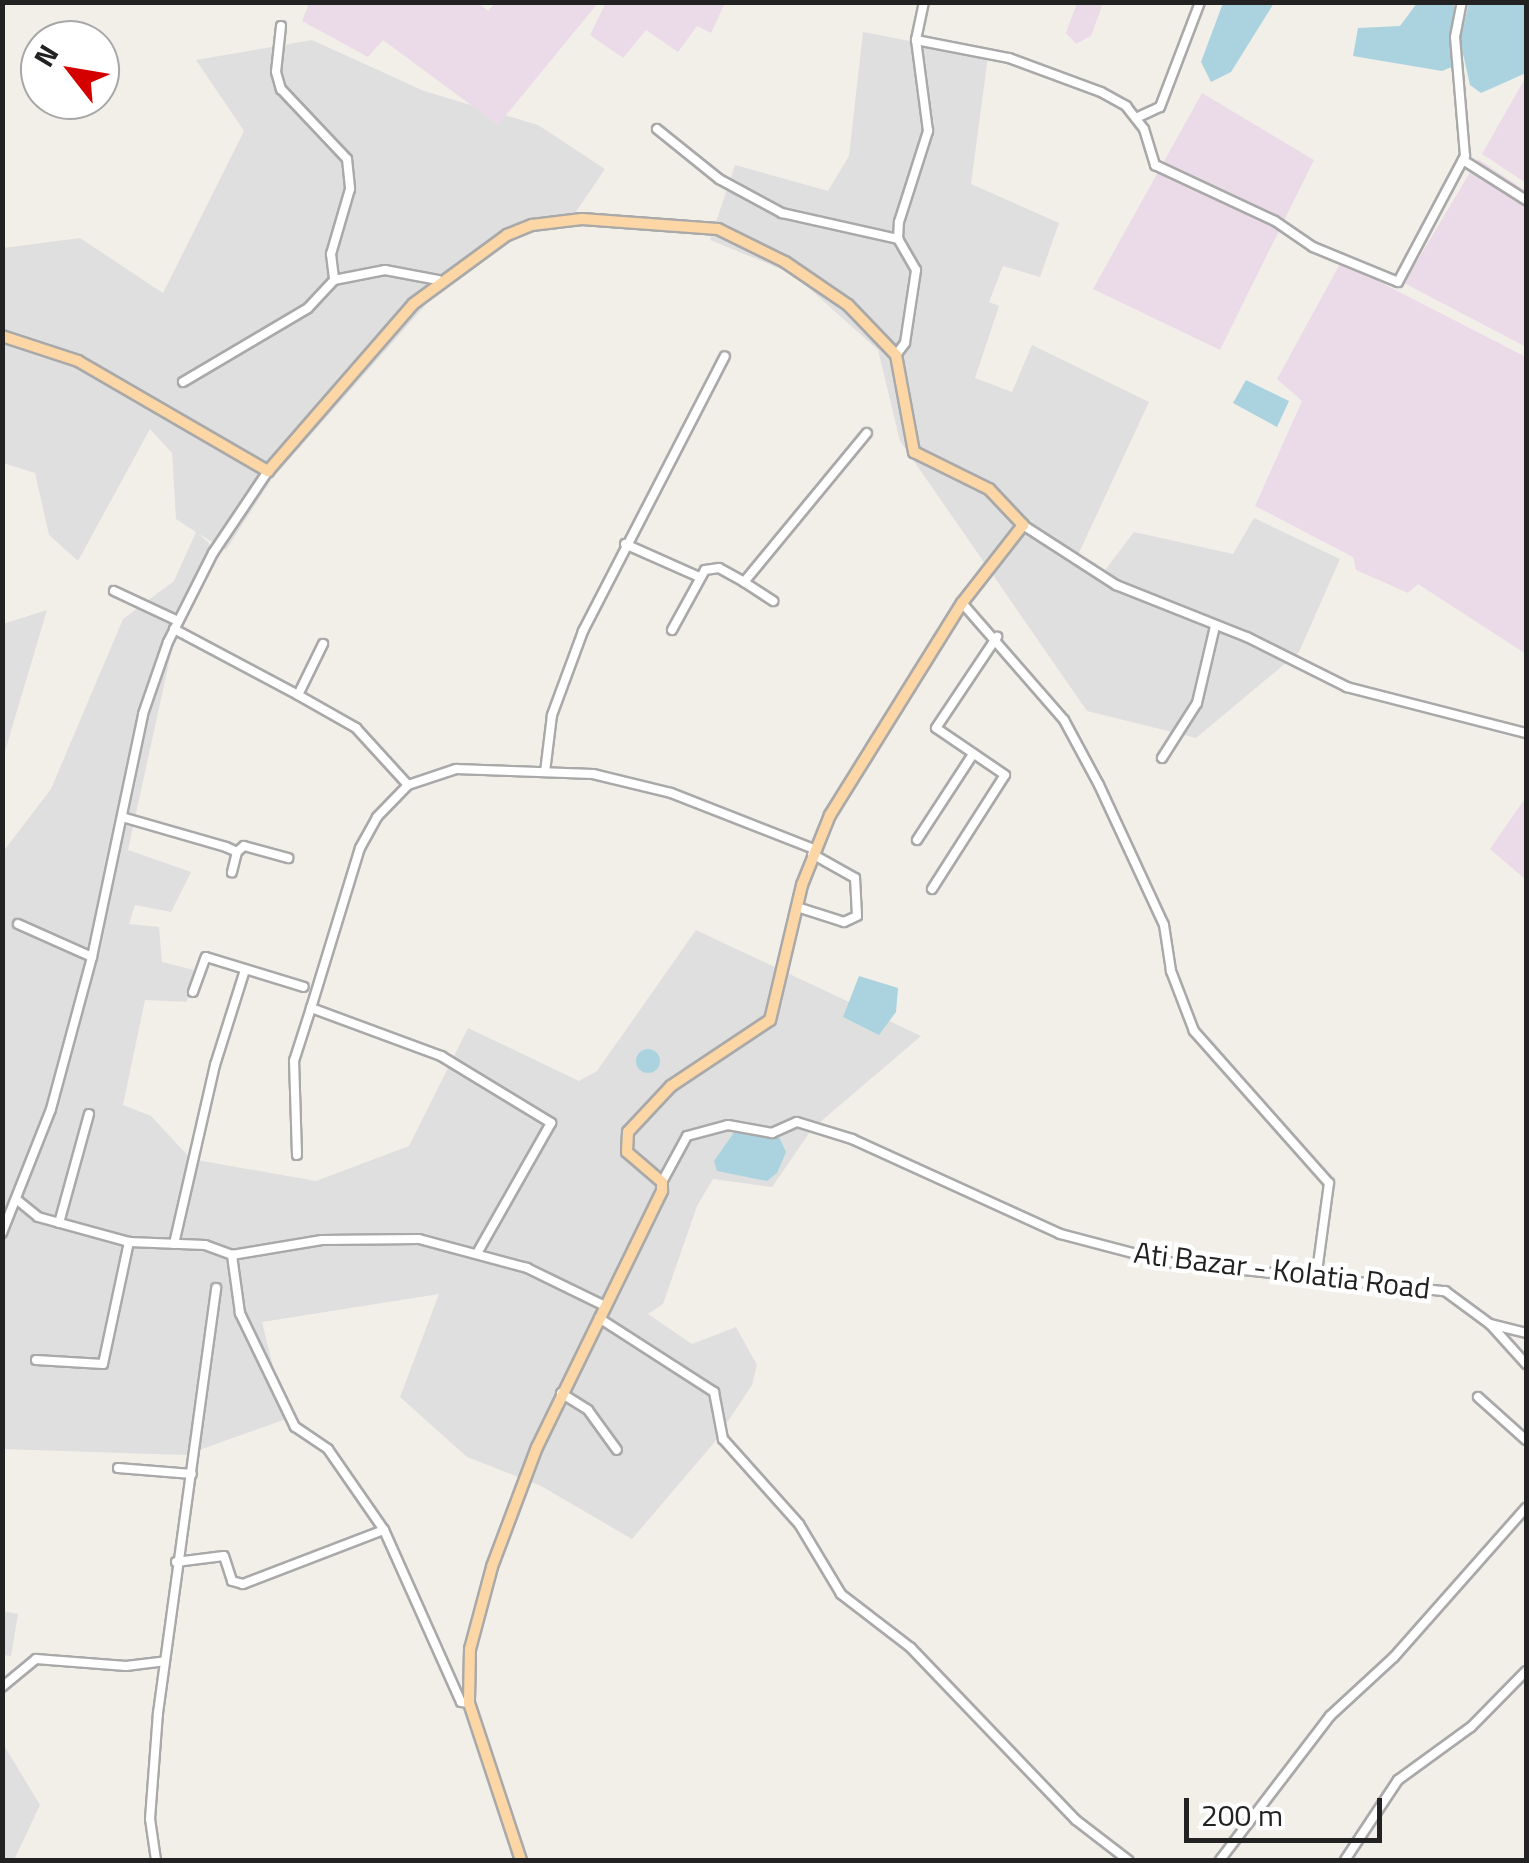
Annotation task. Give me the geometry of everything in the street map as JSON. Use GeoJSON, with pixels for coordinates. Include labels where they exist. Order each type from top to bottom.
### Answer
{"type":"FeatureCollection","features":[{"type":"Feature","properties":{"kind":"main road"},"geometry":{"type":"LineString","coordinates":[[2,336],[78,361],[268,471],[438,280],[508,236],[555,220],[718,230],[821,284],[896,355],[914,452],[989,489],[1023,525],[965,599],[813,852],[770,1020],[671,1086],[628,1132],[628,1152],[662,1182],[561,1393],[492,1567],[470,1650],[470,1703],[521,1860]]}},
{"type":"Feature","properties":{"kind":"street"},"geometry":{"type":"LineString","coordinates":[[896,355],[904,343],[916,270],[898,239],[928,130],[916,40],[924,2]]}},
{"type":"Feature","properties":{"kind":"street"},"geometry":{"type":"LineString","coordinates":[[1136,118],[1160,107],[1200,2]]}},
{"type":"Feature","properties":{"kind":"street"},"geometry":{"type":"LineString","coordinates":[[916,40],[1009,58],[1102,92],[1136,118],[1156,165],[1275,221],[1313,247],[1398,282],[1463,160],[1455,36],[1462,2]]}},
{"type":"Feature","properties":{"kind":"street"},"geometry":{"type":"LineString","coordinates":[[281,26],[276,72],[281,89],[347,159],[350,189],[335,230],[334,280]]}},
{"type":"Feature","properties":{"kind":"street"},"geometry":{"type":"LineString","coordinates":[[656,129],[719,179],[782,213],[898,239]]}},
{"type":"Feature","properties":{"kind":"street"},"geometry":{"type":"LineString","coordinates":[[1463,160],[1526,200]]}},
{"type":"Feature","properties":{"kind":"street"},"geometry":{"type":"LineString","coordinates":[[182,382],[308,308],[334,280],[385,270],[438,280]]}},
{"type":"Feature","properties":{"kind":"street"},"geometry":{"type":"LineString","coordinates":[[545,772],[552,715],[582,631],[725,356]]}},
{"type":"Feature","properties":{"kind":"street"},"geometry":{"type":"LineString","coordinates":[[744,582],[867,433]]}},
{"type":"Feature","properties":{"kind":"street"},"geometry":{"type":"LineString","coordinates":[[2,1233],[51,1108],[92,957],[143,714],[176,625],[213,552],[268,471]]}},
{"type":"Feature","properties":{"kind":"street"},"geometry":{"type":"LineString","coordinates":[[1023,525],[1116,586],[1215,626],[1347,687],[1526,733]]}},
{"type":"Feature","properties":{"kind":"street"},"geometry":{"type":"LineString","coordinates":[[625,544],[699,577]]}},
{"type":"Feature","properties":{"kind":"street"},"geometry":{"type":"LineString","coordinates":[[672,630],[699,577],[710,567],[773,601]]}},
{"type":"Feature","properties":{"kind":"street"},"geometry":{"type":"LineString","coordinates":[[114,591],[356,728],[408,785]]}},
{"type":"Feature","properties":{"kind":"street"},"geometry":{"type":"LineString","coordinates":[[965,599],[1064,720],[1099,785],[1164,925],[1171,971],[1194,1031],[1329,1183],[1316,1279]]}},
{"type":"Feature","properties":{"kind":"street"},"geometry":{"type":"LineString","coordinates":[[1162,758],[1197,703],[1215,626]]}},
{"type":"Feature","properties":{"kind":"street"},"geometry":{"type":"LineString","coordinates":[[932,890],[1005,776],[936,728],[998,637]]}},
{"type":"Feature","properties":{"kind":"street"},"geometry":{"type":"LineString","coordinates":[[298,694],[323,644]]}},
{"type":"Feature","properties":{"kind":"street"},"geometry":{"type":"LineString","coordinates":[[917,840],[972,754]]}},
{"type":"Feature","properties":{"kind":"street"},"geometry":{"type":"LineString","coordinates":[[298,1155],[294,1060],[360,848],[376,817],[408,785],[456,770],[545,772],[593,774],[671,793],[813,852],[855,878],[857,916],[844,922],[796,908]]}},
{"type":"Feature","properties":{"kind":"street"},"geometry":{"type":"LineString","coordinates":[[122,817],[237,852]]}},
{"type":"Feature","properties":{"kind":"street"},"geometry":{"type":"LineString","coordinates":[[232,872],[237,852],[244,846],[288,858]]}},
{"type":"Feature","properties":{"kind":"street"},"geometry":{"type":"LineString","coordinates":[[18,924],[92,957]]}},
{"type":"Feature","properties":{"kind":"street"},"geometry":{"type":"LineString","coordinates":[[193,992],[206,957],[304,987]]}},
{"type":"Feature","properties":{"kind":"street"},"geometry":{"type":"LineString","coordinates":[[174,1244],[215,1065],[245,970]]}},
{"type":"Feature","properties":{"kind":"street"},"geometry":{"type":"LineString","coordinates":[[311,1008],[441,1056],[550,1120],[477,1253]]}},
{"type":"Feature","properties":{"kind":"street"},"geometry":{"type":"LineString","coordinates":[[60,1223],[89,1114]]}},
{"type":"Feature","properties":{"kind":"street","name":"Ati Bazar - Kolatia Road"},"geometry":{"type":"LineString","coordinates":[[662,1182],[687,1136],[728,1125],[772,1132],[798,1122],[852,1138],[1060,1234],[1166,1262],[1444,1291],[1490,1324],[1526,1333]]}},
{"type":"Feature","properties":{"kind":"street"},"geometry":{"type":"LineString","coordinates":[[16,1199],[60,1223],[129,1242],[205,1244],[232,1255],[322,1240],[418,1238],[527,1268],[605,1306]]}},
{"type":"Feature","properties":{"kind":"street"},"geometry":{"type":"LineString","coordinates":[[36,1360],[103,1364],[129,1242]]}},
{"type":"Feature","properties":{"kind":"street"},"geometry":{"type":"LineString","coordinates":[[232,1255],[240,1313],[296,1427],[328,1449],[384,1530],[461,1702],[470,1703]]}},
{"type":"Feature","properties":{"kind":"street"},"geometry":{"type":"LineString","coordinates":[[156,1860],[150,1819],[164,1661],[216,1288]]}},
{"type":"Feature","properties":{"kind":"street"},"geometry":{"type":"LineString","coordinates":[[599,1318],[714,1392],[724,1440],[799,1524],[842,1594],[910,1648],[1076,1820],[1128,1860]]}},
{"type":"Feature","properties":{"kind":"street"},"geometry":{"type":"LineString","coordinates":[[1490,1324],[1526,1364]]}},
{"type":"Feature","properties":{"kind":"street"},"geometry":{"type":"LineString","coordinates":[[561,1393],[588,1410],[617,1450]]}},
{"type":"Feature","properties":{"kind":"street"},"geometry":{"type":"LineString","coordinates":[[1478,1398],[1526,1440]]}},
{"type":"Feature","properties":{"kind":"street"},"geometry":{"type":"LineString","coordinates":[[118,1468],[192,1474]]}},
{"type":"Feature","properties":{"kind":"street"},"geometry":{"type":"LineString","coordinates":[[1220,1860],[1330,1716],[1394,1657],[1526,1508]]}},
{"type":"Feature","properties":{"kind":"street"},"geometry":{"type":"LineString","coordinates":[[176,1562],[224,1556],[232,1581],[243,1584],[384,1530]]}},
{"type":"Feature","properties":{"kind":"street"},"geometry":{"type":"LineString","coordinates":[[2,1687],[36,1659],[126,1666],[164,1661]]}},
{"type":"Feature","properties":{"kind":"street"},"geometry":{"type":"LineString","coordinates":[[1345,1860],[1398,1780],[1471,1727],[1526,1671]]}},
{"type":"Feature","properties":{"kind":"shaded area"},"geometry":{"type":"Polygon","coordinates":[[[477,2],[488,11],[495,3],[598,3],[498,125],[383,40],[368,57],[302,21],[309,3],[477,2]]]}},
{"type":"Feature","properties":{"kind":"shaded area"},"geometry":{"type":"Polygon","coordinates":[[[606,2],[725,3],[711,33],[697,26],[678,52],[646,30],[623,58],[590,35],[606,2]]]}},
{"type":"Feature","properties":{"kind":"shaded area"},"geometry":{"type":"Polygon","coordinates":[[[1077,3],[1103,3],[1091,36],[1076,44],[1066,33],[1077,3]]]}},
{"type":"Feature","properties":{"kind":"shaded area"},"geometry":{"type":"Polygon","coordinates":[[[863,32],[988,56],[971,184],[1059,223],[1040,277],[1003,266],[989,302],[999,306],[975,378],[1012,392],[1032,345],[1149,402],[1078,555],[1102,574],[1134,532],[1233,554],[1254,518],[1340,559],[1299,652],[1196,738],[1087,711],[900,441],[878,350],[793,274],[710,240],[735,165],[828,191],[849,156],[863,32]]]}},
{"type":"Feature","properties":{"kind":"shaded area"},"geometry":{"type":"Polygon","coordinates":[[[312,40],[424,91],[538,125],[605,169],[573,216],[511,231],[461,265],[271,480],[226,550],[199,534],[220,554],[173,644],[128,850],[191,872],[171,912],[135,905],[129,924],[159,927],[162,962],[202,972],[186,1002],[145,1000],[123,1105],[151,1116],[191,1159],[316,1181],[409,1146],[468,1028],[579,1081],[597,1071],[696,930],[921,1036],[812,1129],[772,1187],[713,1179],[697,1206],[663,1304],[648,1314],[692,1344],[736,1327],[757,1365],[752,1385],[713,1444],[632,1539],[541,1486],[467,1457],[400,1397],[439,1294],[262,1322],[286,1419],[185,1455],[3,1449],[2,853],[51,789],[123,619],[174,581],[196,532],[176,519],[172,453],[150,429],[78,561],[49,535],[35,473],[3,463],[3,248],[80,238],[163,293],[244,131],[196,60],[312,40]]]}},
{"type":"Feature","properties":{"kind":"shaded area"},"geometry":{"type":"Polygon","coordinates":[[[1526,81],[1526,183],[1482,154],[1526,81]]]}},
{"type":"Feature","properties":{"kind":"shaded area"},"geometry":{"type":"Polygon","coordinates":[[[1202,93],[1314,160],[1220,350],[1093,289],[1202,93]]]}},
{"type":"Feature","properties":{"kind":"shaded area"},"geometry":{"type":"Polygon","coordinates":[[[1478,159],[1526,191],[1526,347],[1404,283],[1478,159]]]}},
{"type":"Feature","properties":{"kind":"shaded area"},"geometry":{"type":"Polygon","coordinates":[[[1341,262],[1526,357],[1526,654],[1418,584],[1408,593],[1356,570],[1353,557],[1255,506],[1302,401],[1277,379],[1341,262]]]}},
{"type":"Feature","properties":{"kind":"shaded area"},"geometry":{"type":"Polygon","coordinates":[[[47,610],[3,758],[3,624],[47,610]]]}},
{"type":"Feature","properties":{"kind":"shaded area"},"geometry":{"type":"Polygon","coordinates":[[[1526,797],[1526,880],[1490,849],[1526,797]]]}},
{"type":"Feature","properties":{"kind":"shaded area"},"geometry":{"type":"Polygon","coordinates":[[[3,1611],[18,1614],[11,1656],[3,1655],[3,1611]]]}},
{"type":"Feature","properties":{"kind":"shaded area"},"geometry":{"type":"Polygon","coordinates":[[[2,1742],[40,1805],[14,1860],[3,1860],[2,1742]]]}},
{"type":"Feature","properties":{"kind":"water"},"geometry":{"type":"Polygon","coordinates":[[[1223,3],[1274,3],[1231,72],[1211,82],[1201,62],[1223,3]]]}},
{"type":"Feature","properties":{"kind":"water"},"geometry":{"type":"Polygon","coordinates":[[[1417,3],[1454,3],[1454,66],[1442,71],[1353,56],[1358,28],[1400,26],[1417,3]]]}},
{"type":"Feature","properties":{"kind":"water"},"geometry":{"type":"Polygon","coordinates":[[[1469,3],[1526,3],[1526,73],[1481,93],[1470,85],[1460,40],[1469,3]]]}},
{"type":"Feature","properties":{"kind":"water"},"geometry":{"type":"Polygon","coordinates":[[[1246,380],[1289,401],[1277,427],[1233,403],[1246,380]]]}},
{"type":"Feature","properties":{"kind":"water"},"geometry":{"type":"Polygon","coordinates":[[[859,976],[898,988],[896,1012],[879,1035],[843,1017],[859,976]]]}},
{"type":"Feature","properties":{"kind":"water"},"geometry":{"type":"Polygon","coordinates":[[[643,1049],[653,1049],[660,1061],[653,1073],[643,1073],[636,1066],[636,1056],[643,1049]]]}},
{"type":"Feature","properties":{"kind":"water"},"geometry":{"type":"Polygon","coordinates":[[[735,1131],[779,1137],[786,1152],[777,1173],[767,1181],[717,1171],[714,1161],[735,1131]]]}}]}
